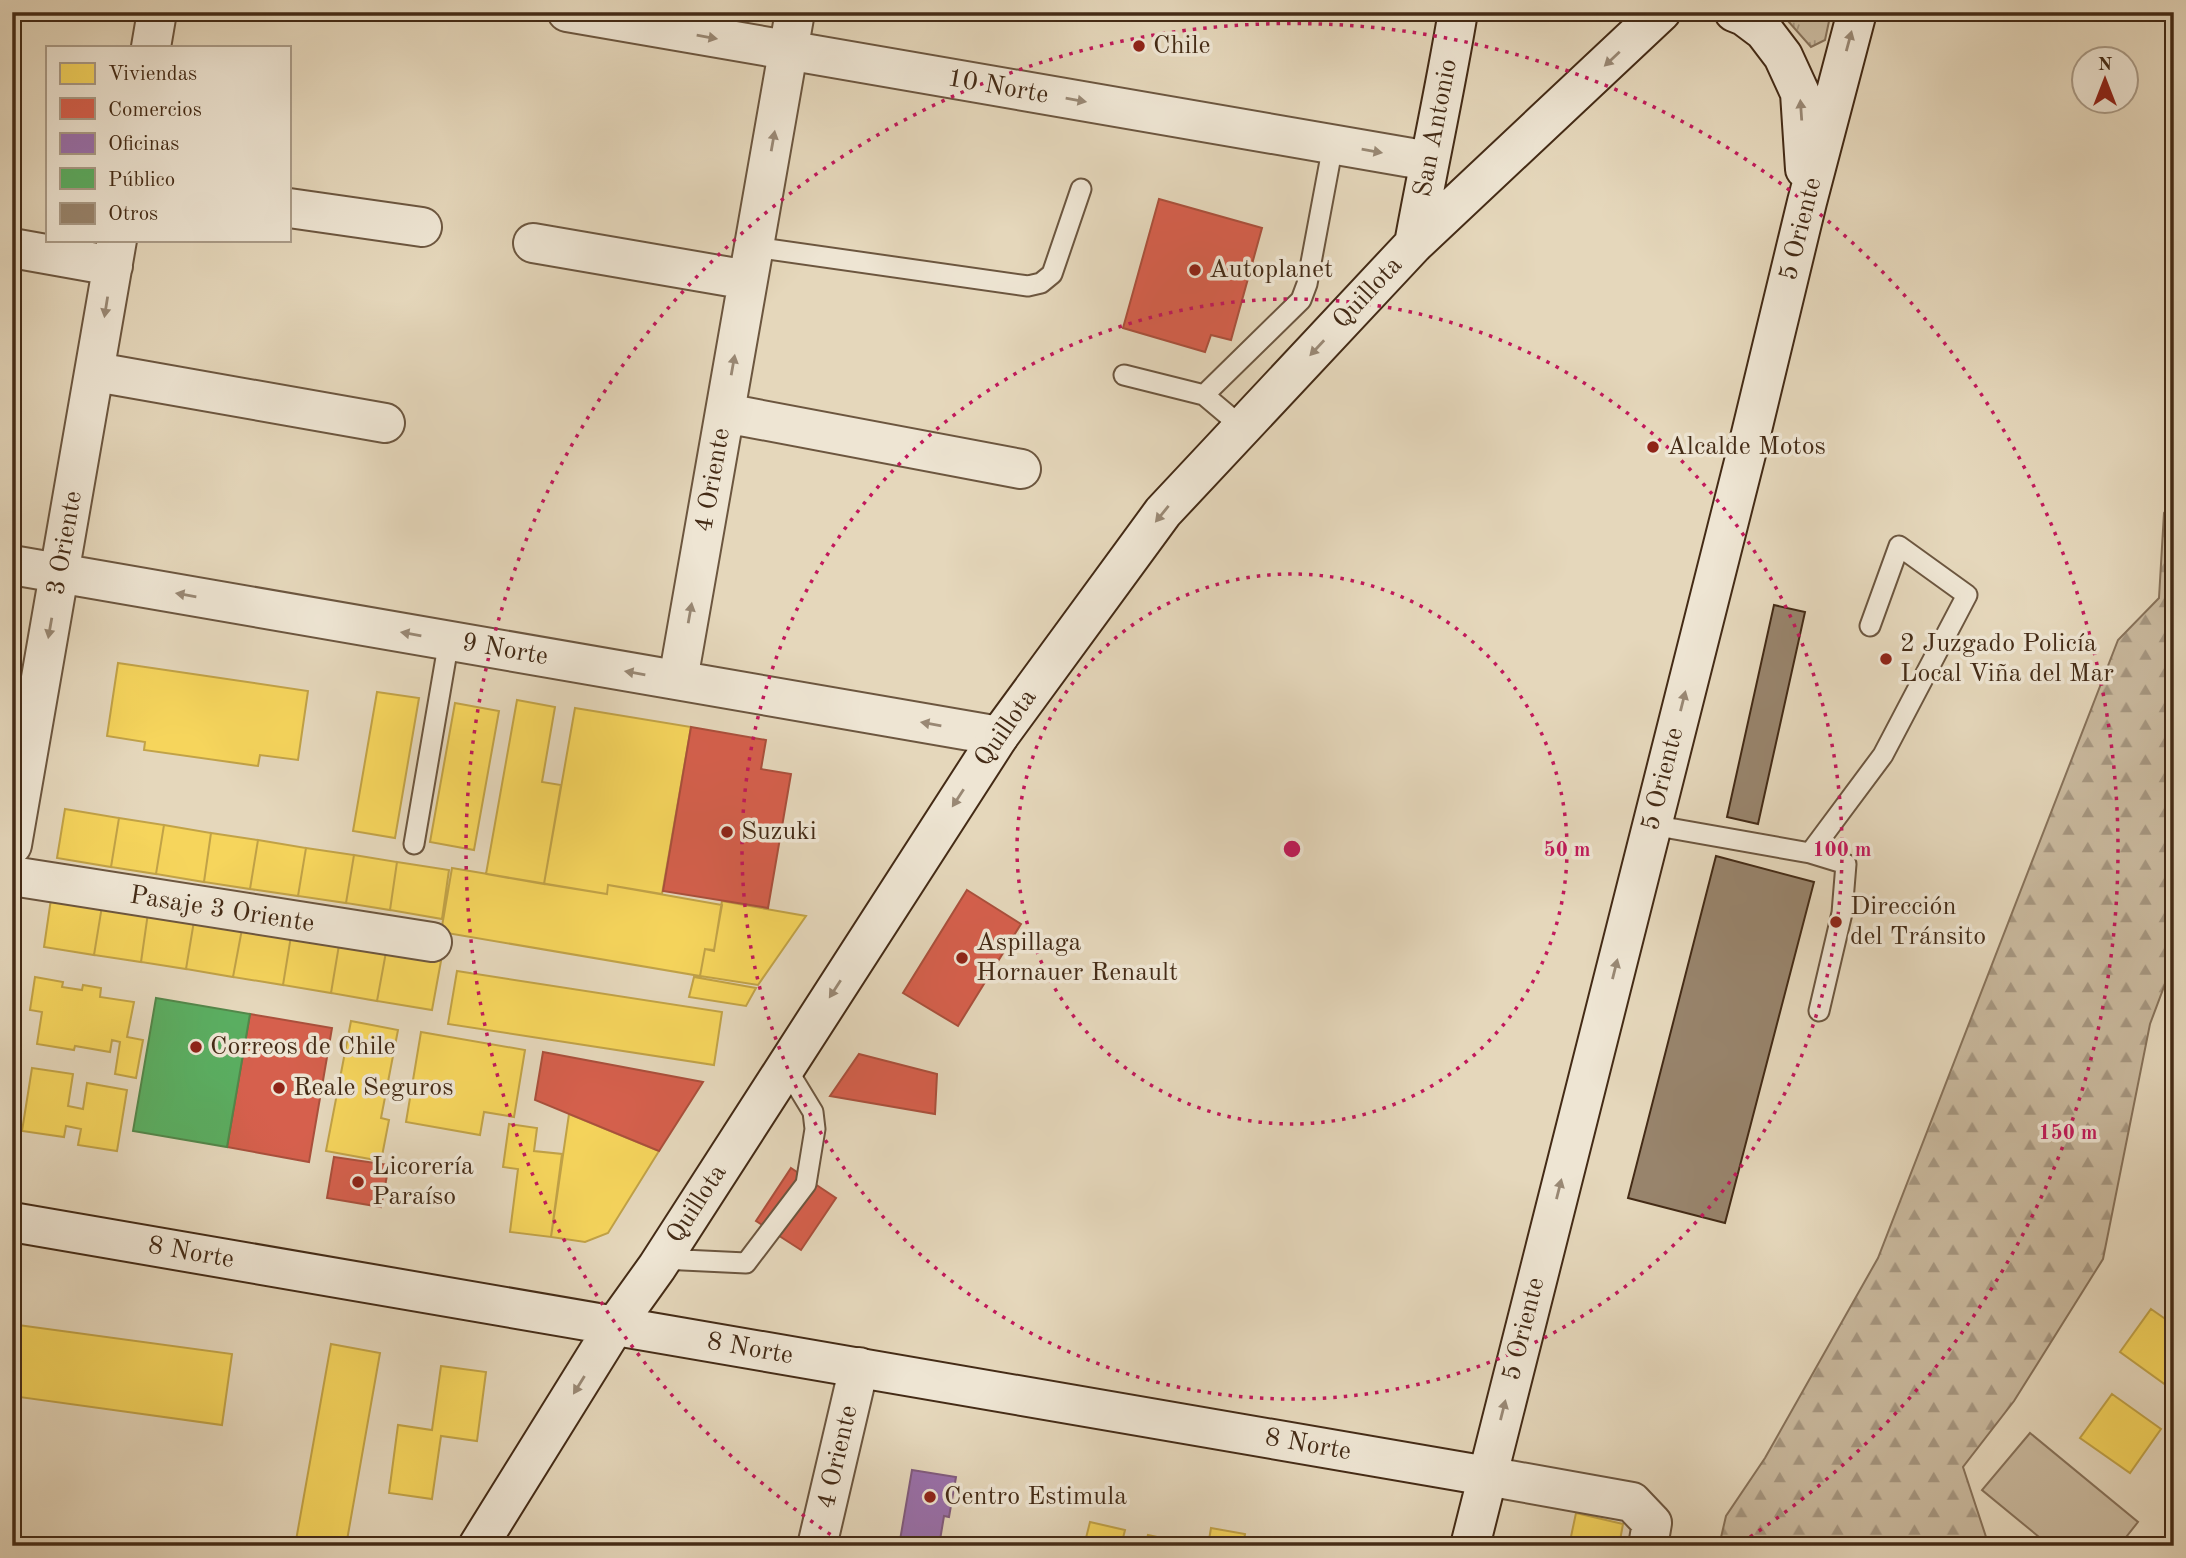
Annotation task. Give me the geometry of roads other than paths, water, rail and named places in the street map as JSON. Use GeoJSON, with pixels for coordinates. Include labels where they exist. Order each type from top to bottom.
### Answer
{"type":"FeatureCollection","features":[{"type":"Feature","properties":{"kind":"street"},"geometry":{"type":"LineString","coordinates":[[151,46],[157,12]]}},
{"type":"Feature","properties":{"kind":"street","name":"10 Norte"},"geometry":{"type":"LineString","coordinates":[[567,12],[1429,161]]}},
{"type":"Feature","properties":{"kind":"street","name":"4 Oriente"},"geometry":{"type":"LineString","coordinates":[[678,680],[795,12]]}},
{"type":"Feature","properties":{"kind":"street","name":"San Antonio"},"geometry":{"type":"LineString","coordinates":[[1414,244],[1458,12]]}},
{"type":"Feature","properties":{"kind":"street","name":"Quillota"},"geometry":{"type":"LineString","coordinates":[[478,1546],[614,1326],[662,1259],[999,736],[1163,512],[1414,244],[1661,12]]}},
{"type":"Feature","properties":{"kind":"street"},"geometry":{"type":"LineString","coordinates":[[1734,12],[1764,31],[1783,56],[1800,93],[1807,202]]}},
{"type":"Feature","properties":{"kind":"street","name":"5 Oriente"},"geometry":{"type":"LineString","coordinates":[[1470,1546],[1857,12]]}},
{"type":"Feature","properties":{"kind":"street"},"geometry":{"type":"LineString","coordinates":[[290,208],[422,227]]}},
{"type":"Feature","properties":{"kind":"street"},"geometry":{"type":"LineString","coordinates":[[533,243],[751,263]]}},
{"type":"Feature","properties":{"kind":"street"},"geometry":{"type":"LineString","coordinates":[[12,248],[115,253]]}},
{"type":"Feature","properties":{"kind":"street","name":"3 Oriente"},"geometry":{"type":"LineString","coordinates":[[12,845],[115,253]]}},
{"type":"Feature","properties":{"kind":"street"},"geometry":{"type":"LineString","coordinates":[[96,372],[384,423]]}},
{"type":"Feature","properties":{"kind":"street"},"geometry":{"type":"LineString","coordinates":[[724,413],[1021,470]]}},
{"type":"Feature","properties":{"kind":"street","name":"9 Norte"},"geometry":{"type":"LineString","coordinates":[[12,565],[999,736]]}},
{"type":"Feature","properties":{"kind":"street","name":"Pasaje 3 Oriente"},"geometry":{"type":"LineString","coordinates":[[12,876],[432,942]]}},
{"type":"Feature","properties":{"kind":"street","name":"8 Norte"},"geometry":{"type":"LineString","coordinates":[[12,1222],[1632,1502],[1652,1523],[1648,1546]]}},
{"type":"Feature","properties":{"kind":"street","name":"4 Oriente"},"geometry":{"type":"LineString","coordinates":[[817,1546],[859,1367]]}},
{"type":"Feature","properties":{"kind":"lane"},"geometry":{"type":"LineString","coordinates":[[1204,395],[1301,300],[1307,284],[1333,145]]}},
{"type":"Feature","properties":{"kind":"lane"},"geometry":{"type":"LineString","coordinates":[[751,263],[1028,286],[1041,283],[1052,274],[1082,189]]}},
{"type":"Feature","properties":{"kind":"lane"},"geometry":{"type":"LineString","coordinates":[[1124,375],[1204,395],[1242,427]]}},
{"type":"Feature","properties":{"kind":"lane"},"geometry":{"type":"LineString","coordinates":[[1810,853],[1883,755],[1966,595],[1899,546],[1870,626]]}},
{"type":"Feature","properties":{"kind":"lane"},"geometry":{"type":"LineString","coordinates":[[414,844],[449,640]]}},
{"type":"Feature","properties":{"kind":"lane"},"geometry":{"type":"LineString","coordinates":[[1652,825],[1810,853],[1846,864],[1842,913],[1819,1011]]}},
{"type":"Feature","properties":{"kind":"lane"},"geometry":{"type":"LineString","coordinates":[[662,1259],[746,1263],[806,1184],[814,1129],[813,1112],[785,1066]]}},
{"type":"Feature","properties":{"kind":"place","name":"Chile"},"geometry":{"type":"Point","coordinates":[1139,46]}},
{"type":"Feature","properties":{"kind":"place","name":"Autoplanet"},"geometry":{"type":"Point","coordinates":[1195,270]}},
{"type":"Feature","properties":{"kind":"place","name":"Alcalde Motos"},"geometry":{"type":"Point","coordinates":[1653,447]}},
{"type":"Feature","properties":{"kind":"place","name":"2 Juzgado Policía Local Viña del Mar"},"geometry":{"type":"Point","coordinates":[1886,659]}},
{"type":"Feature","properties":{"kind":"place","name":"Suzuki"},"geometry":{"type":"Point","coordinates":[727,832]}},
{"type":"Feature","properties":{"kind":"place","name":"Dirección del Tránsito"},"geometry":{"type":"Point","coordinates":[1836,922]}},
{"type":"Feature","properties":{"kind":"place","name":"Aspillaga Hornauer Renault"},"geometry":{"type":"Point","coordinates":[962,958]}},
{"type":"Feature","properties":{"kind":"place","name":"Correos de Chile"},"geometry":{"type":"Point","coordinates":[196,1047]}},
{"type":"Feature","properties":{"kind":"place","name":"Reale Seguros"},"geometry":{"type":"Point","coordinates":[279,1088]}},
{"type":"Feature","properties":{"kind":"place","name":"Licorería Paraíso"},"geometry":{"type":"Point","coordinates":[358,1182]}},
{"type":"Feature","properties":{"kind":"place","name":"Centro Estimula"},"geometry":{"type":"Point","coordinates":[930,1497]}}]}
